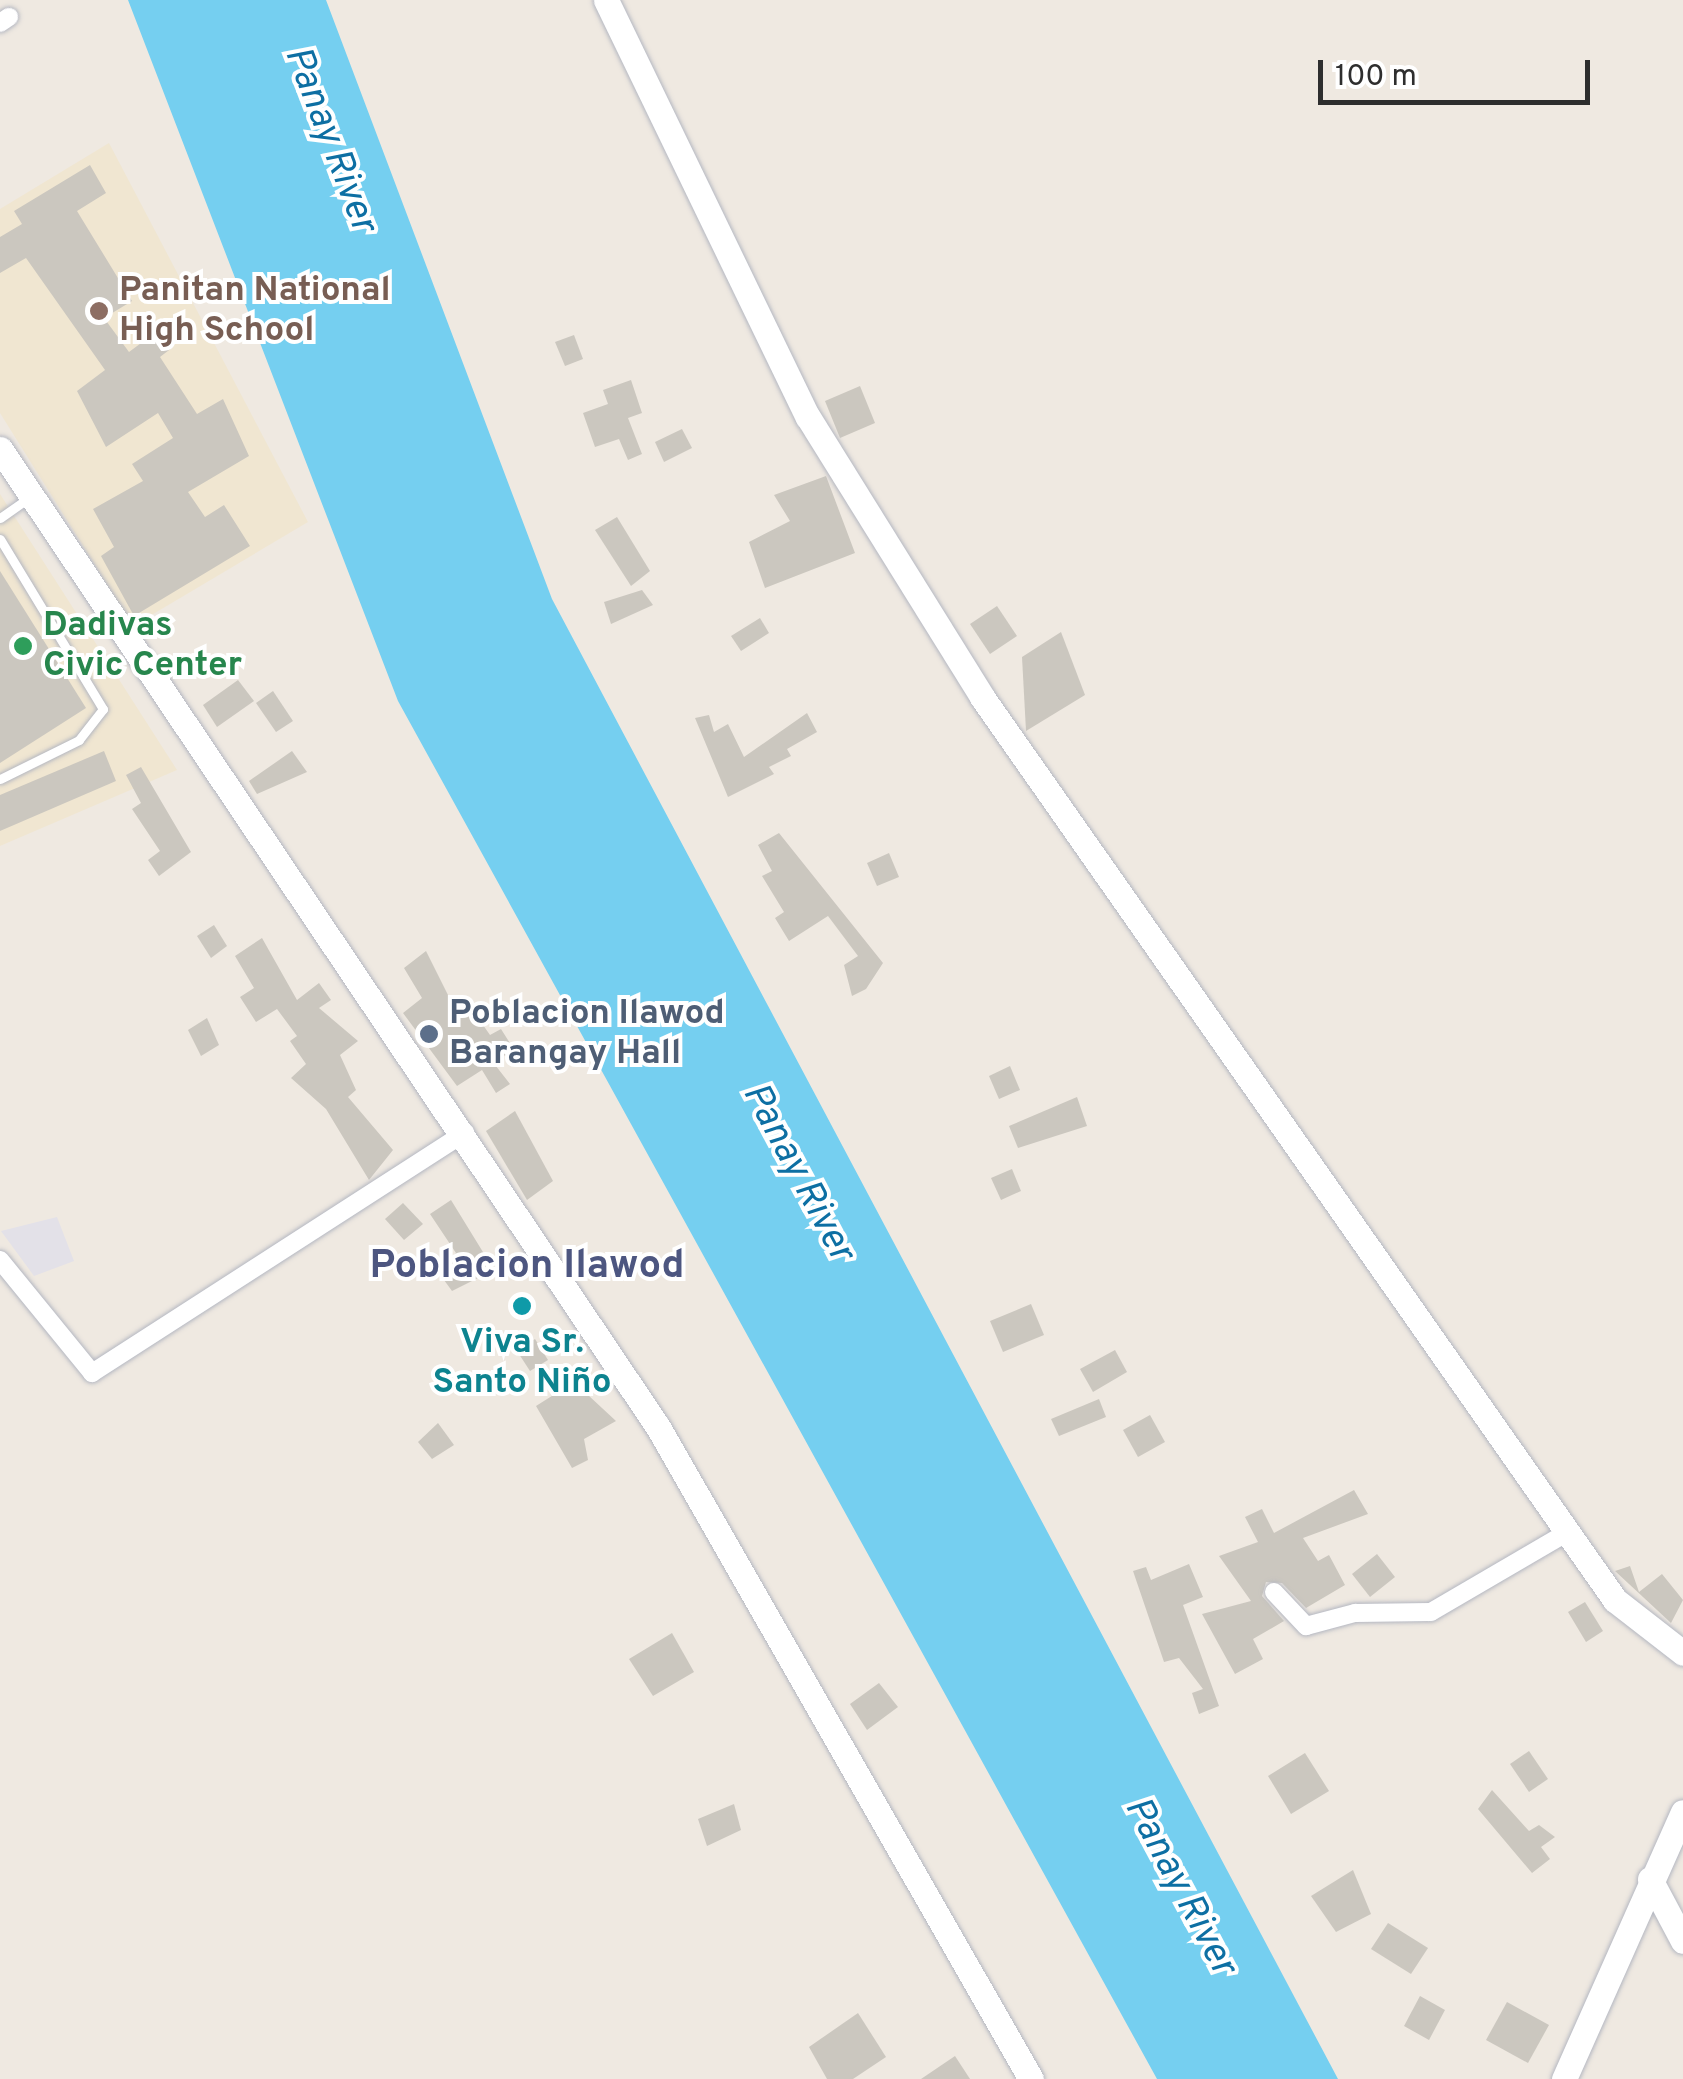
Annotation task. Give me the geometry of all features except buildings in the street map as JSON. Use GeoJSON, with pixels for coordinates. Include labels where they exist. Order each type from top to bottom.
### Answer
{"type":"FeatureCollection","features":[{"type":"Feature","properties":{"kind":"main road"},"geometry":{"type":"LineString","coordinates":[[606,0],[808,417],[982,697],[1566,1534],[1615,1600],[1683,1653]]}},
{"type":"Feature","properties":{"kind":"main road"},"geometry":{"type":"LineString","coordinates":[[0,450],[464,1133],[658,1427],[1031,2079]]}},
{"type":"Feature","properties":{"kind":"main road"},"geometry":{"type":"LineString","coordinates":[[1564,2079],[1683,1812]]}},
{"type":"Feature","properties":{"kind":"main road"},"geometry":{"type":"LineString","coordinates":[[1650,1879],[1683,1941]]}},
{"type":"Feature","properties":{"kind":"street"},"geometry":{"type":"LineString","coordinates":[[0,1260],[92,1373],[464,1133]]}},
{"type":"Feature","properties":{"kind":"street"},"geometry":{"type":"LineString","coordinates":[[1274,1592],[1306,1626],[1355,1614],[1431,1612],[1566,1534]]}},
{"type":"Feature","properties":{"kind":"lane"},"geometry":{"type":"LineString","coordinates":[[0,518],[31,496]]}},
{"type":"Feature","properties":{"kind":"lane"},"geometry":{"type":"LineString","coordinates":[[0,539],[102,710],[78,740],[0,779]]}},
{"type":"Feature","properties":{"kind":"shaded area","name":"Panitan National High School"},"geometry":{"type":"Polygon","coordinates":[[[109,143],[308,522],[133,626],[0,413],[0,209],[109,143]]]}},
{"type":"Feature","properties":{"kind":"shaded area"},"geometry":{"type":"Polygon","coordinates":[[[0,494],[177,770],[0,846],[0,494]]]}},
{"type":"Feature","properties":{"kind":"shaded area"},"geometry":{"type":"Polygon","coordinates":[[[57,1217],[74,1261],[34,1276],[1,1231],[57,1217]]]}},
{"type":"Feature","properties":{"kind":"water","name":"Panay River"},"geometry":{"type":"Polygon","coordinates":[[[128,0],[326,0],[552,599],[1338,2079],[1157,2079],[398,701],[128,0]]]}},
{"type":"Feature","properties":{"kind":"place","name":"Panitan National High School"},"geometry":{"type":"Point","coordinates":[99,311]}},
{"type":"Feature","properties":{"kind":"place","name":"Dadivas Civic Center"},"geometry":{"type":"Point","coordinates":[23,646]}},
{"type":"Feature","properties":{"kind":"place","name":"Poblacion Ilawod Barangay Hall"},"geometry":{"type":"Point","coordinates":[429,1034]}},
{"type":"Feature","properties":{"kind":"place","name":"Viva Sr. Santo Niño"},"geometry":{"type":"Point","coordinates":[522,1306]}},
{"type":"Feature","properties":{"kind":"district","name":"Poblacion Ilawod"},"geometry":{"type":"Point","coordinates":[527,1267]}}]}
